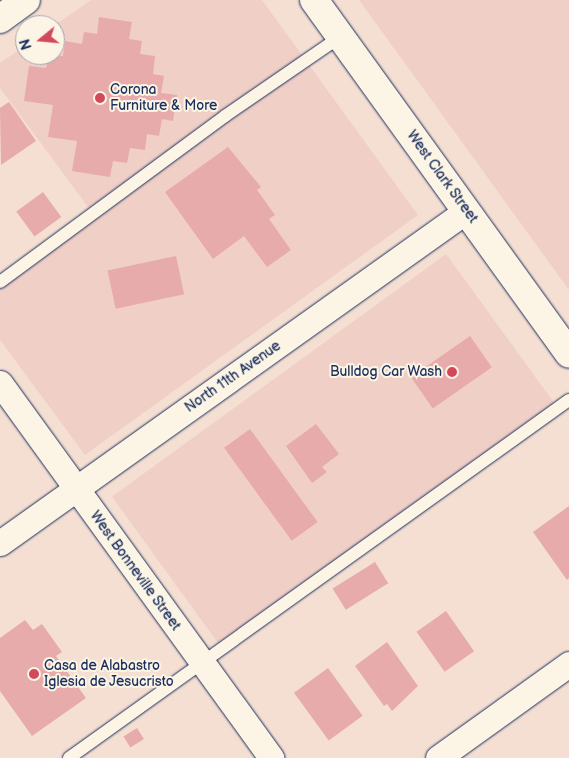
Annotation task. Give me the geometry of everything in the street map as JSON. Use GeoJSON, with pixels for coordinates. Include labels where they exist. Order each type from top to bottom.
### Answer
{"type":"FeatureCollection","features":[{"type":"Feature","properties":{"kind":"street"},"geometry":{"type":"LineString","coordinates":[[0,19],[26,0]]}},
{"type":"Feature","properties":{"kind":"street","name":"West Clark Street"},"geometry":{"type":"LineString","coordinates":[[314,0],[569,354]]}},
{"type":"Feature","properties":{"kind":"street","name":"North 11th Avenue"},"geometry":{"type":"LineString","coordinates":[[0,542],[466,211]]}},
{"type":"Feature","properties":{"kind":"street","name":"West Bonneville Street"},"geometry":{"type":"LineString","coordinates":[[0,383],[271,758]]}},
{"type":"Feature","properties":{"kind":"street"},"geometry":{"type":"LineString","coordinates":[[438,758],[569,664]]}},
{"type":"Feature","properties":{"kind":"lane"},"geometry":{"type":"LineString","coordinates":[[0,282],[225,116],[340,37]]}},
{"type":"Feature","properties":{"kind":"lane"},"geometry":{"type":"LineString","coordinates":[[70,758],[569,400]]}},
{"type":"Feature","properties":{"kind":"shaded area"},"geometry":{"type":"Polygon","coordinates":[[[91,0],[262,0],[418,215],[85,455],[0,340],[0,284],[94,215],[0,88],[0,63],[15,53],[15,65],[65,65],[65,18],[91,0]]]}},
{"type":"Feature","properties":{"kind":"shaded area"},"geometry":{"type":"Polygon","coordinates":[[[359,0],[569,0],[569,290],[359,0]]]}},
{"type":"Feature","properties":{"kind":"shaded area"},"geometry":{"type":"Polygon","coordinates":[[[446,254],[559,410],[225,653],[112,497],[446,254]]]}},
{"type":"Feature","properties":{"kind":"building","name":"Corona Furniture & More"},"geometry":{"type":"Polygon","coordinates":[[[99,17],[132,22],[129,39],[142,41],[140,54],[155,56],[153,74],[164,76],[161,93],[177,95],[173,121],[162,119],[159,136],[147,134],[145,150],[130,148],[127,163],[113,161],[110,177],[72,171],[77,141],[48,137],[53,105],[24,101],[29,66],[46,68],[46,65],[65,65],[65,41],[82,44],[84,32],[97,34],[99,17]]]}},
{"type":"Feature","properties":{"kind":"building"},"geometry":{"type":"Polygon","coordinates":[[[9,102],[36,141],[1,165],[0,108],[9,102]]]}},
{"type":"Feature","properties":{"kind":"building"},"geometry":{"type":"Polygon","coordinates":[[[228,147],[261,187],[257,190],[275,215],[269,219],[291,250],[267,267],[244,236],[213,259],[165,192],[228,147]]]}},
{"type":"Feature","properties":{"kind":"building"},"geometry":{"type":"Polygon","coordinates":[[[43,192],[61,217],[35,236],[16,211],[43,192]]]}},
{"type":"Feature","properties":{"kind":"building"},"geometry":{"type":"Polygon","coordinates":[[[176,256],[184,294],[116,309],[108,271],[176,256]]]}},
{"type":"Feature","properties":{"kind":"building","name":"Bulldog Car Wash"},"geometry":{"type":"Polygon","coordinates":[[[470,336],[492,367],[433,408],[411,377],[470,336]]]}},
{"type":"Feature","properties":{"kind":"building"},"geometry":{"type":"Polygon","coordinates":[[[316,424],[339,454],[322,467],[327,472],[312,483],[286,446],[316,424]]]}},
{"type":"Feature","properties":{"kind":"building"},"geometry":{"type":"Polygon","coordinates":[[[250,429],[318,522],[292,541],[224,448],[250,429]]]}},
{"type":"Feature","properties":{"kind":"building"},"geometry":{"type":"Polygon","coordinates":[[[569,506],[569,578],[567,580],[533,532],[569,506]]]}},
{"type":"Feature","properties":{"kind":"building"},"geometry":{"type":"Polygon","coordinates":[[[375,562],[388,583],[346,610],[333,588],[375,562]]]}},
{"type":"Feature","properties":{"kind":"building"},"geometry":{"type":"Polygon","coordinates":[[[446,611],[474,651],[445,672],[417,632],[446,611]]]}},
{"type":"Feature","properties":{"kind":"building","name":"Casa de Alabastro Iglesia de Jesucristo"},"geometry":{"type":"Polygon","coordinates":[[[25,620],[33,630],[42,624],[62,652],[56,656],[86,698],[32,736],[0,691],[0,638],[25,620]]]}},
{"type":"Feature","properties":{"kind":"building"},"geometry":{"type":"Polygon","coordinates":[[[387,642],[418,686],[392,711],[387,704],[384,706],[355,666],[387,642]]]}},
{"type":"Feature","properties":{"kind":"building"},"geometry":{"type":"Polygon","coordinates":[[[328,668],[363,716],[329,740],[294,693],[328,668]]]}},
{"type":"Feature","properties":{"kind":"building"},"geometry":{"type":"Polygon","coordinates":[[[137,728],[144,739],[130,748],[123,736],[137,728]]]}},
{"type":"Feature","properties":{"kind":"place","name":"Corona Furniture & More"},"geometry":{"type":"Point","coordinates":[100,98]}},
{"type":"Feature","properties":{"kind":"place","name":"Bulldog Car Wash"},"geometry":{"type":"Point","coordinates":[452,372]}},
{"type":"Feature","properties":{"kind":"place","name":"Casa de Alabastro Iglesia de Jesucristo"},"geometry":{"type":"Point","coordinates":[34,674]}}]}
